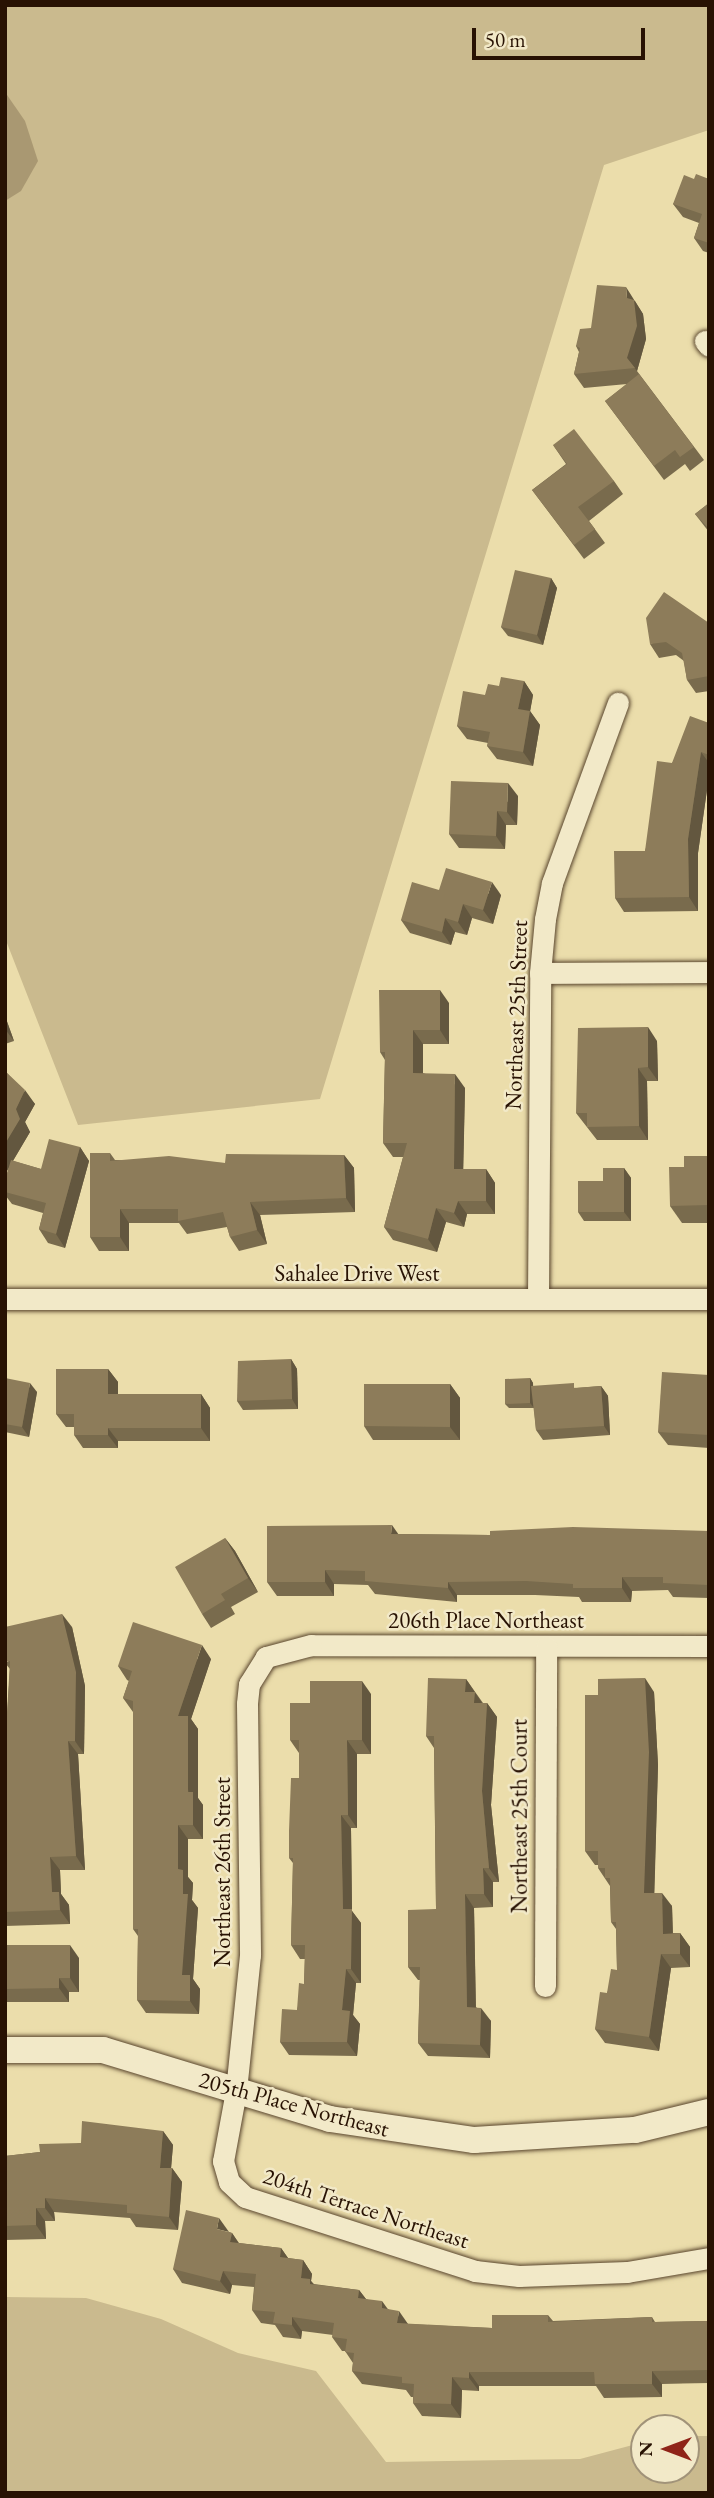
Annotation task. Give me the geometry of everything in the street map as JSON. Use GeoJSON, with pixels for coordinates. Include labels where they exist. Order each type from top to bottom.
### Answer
{"type":"FeatureCollection","features":[{"type":"Feature","properties":{"kind":"street","name":"Northeast 25th Street"},"geometry":{"type":"LineString","coordinates":[[538,1299],[540,973],[552,883],[618,703]]}},
{"type":"Feature","properties":{"kind":"street"},"geometry":{"type":"LineString","coordinates":[[540,973],[709,972]]}},
{"type":"Feature","properties":{"kind":"street","name":"Sahalee Drive West"},"geometry":{"type":"LineString","coordinates":[[5,1299],[709,1299]]}},
{"type":"Feature","properties":{"kind":"street","name":"206th Place Northeast"},"geometry":{"type":"LineString","coordinates":[[266,1657],[312,1644],[709,1646]]}},
{"type":"Feature","properties":{"kind":"street","name":"Northeast 25th Court"},"geometry":{"type":"LineString","coordinates":[[545,1986],[546,1647]]}},
{"type":"Feature","properties":{"kind":"street","name":"Northeast 26th Street"},"geometry":{"type":"LineString","coordinates":[[236,2091],[250,1955],[247,1704],[249,1684],[266,1657]]}},
{"type":"Feature","properties":{"kind":"street","name":"205th Place Northeast"},"geometry":{"type":"LineString","coordinates":[[5,2050],[103,2050],[330,2119],[474,2140],[635,2130],[709,2112]]}},
{"type":"Feature","properties":{"kind":"street","name":"204th Terrace Northeast"},"geometry":{"type":"LineString","coordinates":[[236,2091],[223,2161],[229,2182],[245,2197],[475,2271],[519,2276],[627,2272],[709,2258]]}},
{"type":"Feature","properties":{"kind":"shaded area"},"geometry":{"type":"Polygon","coordinates":[[[5,5],[709,5],[709,130],[604,165],[320,1099],[78,1125],[5,938],[5,5]]]}},
{"type":"Feature","properties":{"kind":"shaded area"},"geometry":{"type":"Polygon","coordinates":[[[5,92],[25,121],[38,161],[21,191],[5,201],[5,92]]]}},
{"type":"Feature","properties":{"kind":"shaded area"},"geometry":{"type":"Polygon","coordinates":[[[5,2297],[86,2298],[161,2319],[238,2353],[316,2371],[386,2462],[580,2459],[630,2446],[630,2484],[700,2484],[700,2436],[709,2436],[709,2493],[5,2493],[5,2297]]]}},
{"type":"Feature","properties":{"kind":"building"},"geometry":{"type":"Polygon","coordinates":[[[696,174],[709,179],[709,243],[694,238],[702,214],[673,204],[684,175],[694,179],[696,174]]]}},
{"type":"Feature","properties":{"kind":"building"},"geometry":{"type":"Polygon","coordinates":[[[597,285],[626,287],[627,298],[634,300],[637,326],[627,358],[635,368],[574,374],[580,348],[576,346],[580,329],[591,328],[597,285]]]}},
{"type":"Feature","properties":{"kind":"building"},"geometry":{"type":"Polygon","coordinates":[[[639,374],[694,447],[680,457],[675,450],[654,466],[605,401],[639,374]]]}},
{"type":"Feature","properties":{"kind":"building"},"geometry":{"type":"Polygon","coordinates":[[[574,429],[614,481],[578,507],[595,529],[574,545],[532,490],[567,464],[553,445],[574,429]]]}},
{"type":"Feature","properties":{"kind":"building"},"geometry":{"type":"Polygon","coordinates":[[[709,503],[709,529],[695,514],[709,503]]]}},
{"type":"Feature","properties":{"kind":"building"},"geometry":{"type":"Polygon","coordinates":[[[515,570],[551,578],[537,635],[501,627],[515,570]]]}},
{"type":"Feature","properties":{"kind":"building"},"geometry":{"type":"Polygon","coordinates":[[[664,592],[709,623],[709,676],[687,680],[682,653],[666,642],[650,644],[646,618],[664,592]]]}},
{"type":"Feature","properties":{"kind":"building"},"geometry":{"type":"Polygon","coordinates":[[[501,677],[524,681],[518,709],[530,711],[523,752],[487,746],[490,732],[457,726],[463,691],[485,695],[488,684],[499,686],[501,677]]]}},
{"type":"Feature","properties":{"kind":"building"},"geometry":{"type":"Polygon","coordinates":[[[690,716],[709,723],[709,755],[701,752],[688,839],[689,897],[615,898],[614,851],[645,851],[657,761],[672,763],[690,716]]]}},
{"type":"Feature","properties":{"kind":"building"},"geometry":{"type":"Polygon","coordinates":[[[451,781],[508,783],[507,812],[497,811],[496,836],[449,834],[451,781]]]}},
{"type":"Feature","properties":{"kind":"building"},"geometry":{"type":"Polygon","coordinates":[[[446,868],[492,882],[483,910],[463,904],[458,922],[445,918],[442,932],[401,920],[412,882],[439,890],[446,868]]]}},
{"type":"Feature","properties":{"kind":"building"},"geometry":{"type":"Polygon","coordinates":[[[379,990],[440,990],[440,1030],[413,1030],[413,1073],[455,1074],[454,1169],[486,1169],[486,1201],[458,1201],[454,1213],[436,1208],[428,1239],[384,1227],[407,1143],[383,1143],[385,1052],[380,1052],[379,990]]]}},
{"type":"Feature","properties":{"kind":"building"},"geometry":{"type":"Polygon","coordinates":[[[648,1027],[648,1067],[638,1068],[639,1126],[587,1127],[587,1113],[576,1113],[578,1028],[648,1027]]]}},
{"type":"Feature","properties":{"kind":"building"},"geometry":{"type":"Polygon","coordinates":[[[5,1071],[25,1090],[16,1109],[20,1119],[5,1144],[5,1071]]]}},
{"type":"Feature","properties":{"kind":"building"},"geometry":{"type":"Polygon","coordinates":[[[49,1139],[80,1147],[56,1234],[39,1229],[46,1203],[5,1192],[5,1180],[11,1160],[41,1169],[49,1139]]]}},
{"type":"Feature","properties":{"kind":"building"},"geometry":{"type":"Polygon","coordinates":[[[90,1153],[110,1153],[110,1161],[169,1156],[225,1163],[226,1154],[344,1155],[346,1198],[250,1202],[257,1230],[230,1237],[223,1212],[178,1221],[178,1209],[120,1209],[120,1237],[90,1237],[90,1153]]]}},
{"type":"Feature","properties":{"kind":"building"},"geometry":{"type":"Polygon","coordinates":[[[684,1156],[709,1156],[709,1205],[670,1206],[669,1167],[684,1167],[684,1156]]]}},
{"type":"Feature","properties":{"kind":"building"},"geometry":{"type":"Polygon","coordinates":[[[603,1168],[624,1168],[624,1212],[578,1212],[578,1181],[603,1181],[603,1168]]]}},
{"type":"Feature","properties":{"kind":"building"},"geometry":{"type":"Polygon","coordinates":[[[291,1359],[292,1399],[237,1401],[238,1361],[291,1359]]]}},
{"type":"Feature","properties":{"kind":"building"},"geometry":{"type":"Polygon","coordinates":[[[56,1369],[108,1369],[108,1394],[201,1394],[201,1428],[108,1428],[108,1435],[74,1435],[74,1414],[56,1414],[56,1369]]]}},
{"type":"Feature","properties":{"kind":"building"},"geometry":{"type":"Polygon","coordinates":[[[662,1372],[709,1375],[709,1435],[658,1432],[662,1372]]]}},
{"type":"Feature","properties":{"kind":"building"},"geometry":{"type":"Polygon","coordinates":[[[5,1378],[30,1383],[22,1427],[5,1424],[5,1378]]]}},
{"type":"Feature","properties":{"kind":"building"},"geometry":{"type":"Polygon","coordinates":[[[530,1378],[530,1403],[505,1404],[505,1379],[530,1378]]]}},
{"type":"Feature","properties":{"kind":"building"},"geometry":{"type":"Polygon","coordinates":[[[574,1383],[574,1388],[601,1386],[604,1426],[536,1430],[531,1386],[574,1383]]]}},
{"type":"Feature","properties":{"kind":"building"},"geometry":{"type":"Polygon","coordinates":[[[364,1384],[450,1384],[450,1427],[364,1426],[364,1384]]]}},
{"type":"Feature","properties":{"kind":"building"},"geometry":{"type":"Polygon","coordinates":[[[392,1525],[391,1534],[490,1535],[490,1531],[573,1527],[709,1531],[709,1585],[663,1583],[663,1577],[622,1577],[622,1588],[573,1588],[573,1584],[526,1581],[448,1582],[448,1588],[365,1581],[365,1571],[325,1570],[325,1582],[267,1582],[267,1526],[392,1525]]]}},
{"type":"Feature","properties":{"kind":"building"},"geometry":{"type":"Polygon","coordinates":[[[225,1538],[248,1578],[221,1594],[225,1600],[202,1614],[175,1567],[225,1538]]]}},
{"type":"Feature","properties":{"kind":"building"},"geometry":{"type":"Polygon","coordinates":[[[62,1614],[76,1672],[75,1741],[68,1741],[76,1856],[50,1857],[52,1892],[59,1892],[60,1910],[5,1912],[5,1749],[10,1661],[5,1662],[5,1627],[62,1614]]]}},
{"type":"Feature","properties":{"kind":"building"},"geometry":{"type":"Polygon","coordinates":[[[133,1622],[202,1645],[178,1716],[188,1716],[188,1792],[193,1792],[193,1825],[178,1825],[178,1869],[183,1870],[183,1894],[188,1894],[182,1975],[190,1975],[190,2001],[137,2000],[138,1929],[133,1929],[133,1701],[123,1698],[132,1671],[118,1666],[133,1622]]]}},
{"type":"Feature","properties":{"kind":"building"},"geometry":{"type":"Polygon","coordinates":[[[428,1678],[466,1679],[465,1692],[475,1692],[474,1703],[487,1703],[482,1791],[489,1868],[483,1868],[484,1894],[465,1894],[467,2007],[481,2008],[480,2045],[418,2043],[420,1967],[408,1967],[408,1910],[436,1909],[434,1736],[426,1736],[428,1678]]]}},
{"type":"Feature","properties":{"kind":"building"},"geometry":{"type":"Polygon","coordinates":[[[645,1678],[649,1752],[644,1893],[662,1893],[663,1934],[680,1933],[680,1954],[661,1954],[649,2037],[595,2029],[600,1992],[607,1993],[611,1969],[617,1970],[616,1922],[611,1922],[610,1878],[605,1878],[605,1868],[598,1868],[598,1851],[585,1851],[585,1695],[598,1695],[598,1679],[645,1678]]]}},
{"type":"Feature","properties":{"kind":"building"},"geometry":{"type":"Polygon","coordinates":[[[310,1681],[362,1681],[362,1740],[347,1740],[348,1815],[341,1815],[343,1909],[352,1909],[351,1969],[346,1969],[342,2010],[350,2011],[347,2042],[280,2042],[282,2009],[297,2010],[299,1983],[304,1984],[305,1945],[291,1945],[291,1778],[299,1778],[299,1740],[290,1740],[290,1703],[310,1703],[310,1681]]]}},
{"type":"Feature","properties":{"kind":"building"},"geometry":{"type":"Polygon","coordinates":[[[5,1945],[70,1945],[70,1978],[59,1978],[59,1988],[5,1989],[5,1945]]]}},
{"type":"Feature","properties":{"kind":"building"},"geometry":{"type":"Polygon","coordinates":[[[82,2121],[163,2131],[160,2168],[172,2168],[169,2217],[127,2213],[127,2205],[45,2198],[45,2208],[36,2208],[36,2225],[5,2226],[5,2156],[40,2152],[39,2144],[81,2143],[82,2121]]]}},
{"type":"Feature","properties":{"kind":"building"},"geometry":{"type":"Polygon","coordinates":[[[186,2210],[219,2218],[217,2229],[232,2233],[230,2242],[281,2248],[280,2257],[303,2260],[301,2278],[310,2279],[310,2284],[359,2290],[358,2298],[382,2301],[382,2308],[399,2311],[397,2323],[492,2328],[492,2315],[548,2315],[548,2322],[652,2317],[652,2322],[708,2321],[709,2281],[709,2370],[652,2371],[652,2384],[595,2384],[594,2372],[469,2372],[469,2378],[452,2377],[451,2404],[413,2403],[414,2384],[402,2383],[402,2377],[352,2371],[354,2353],[345,2352],[347,2339],[332,2337],[334,2323],[292,2317],[292,2325],[273,2323],[275,2312],[252,2310],[256,2274],[223,2271],[220,2281],[173,2269],[186,2210]]]}}]}
